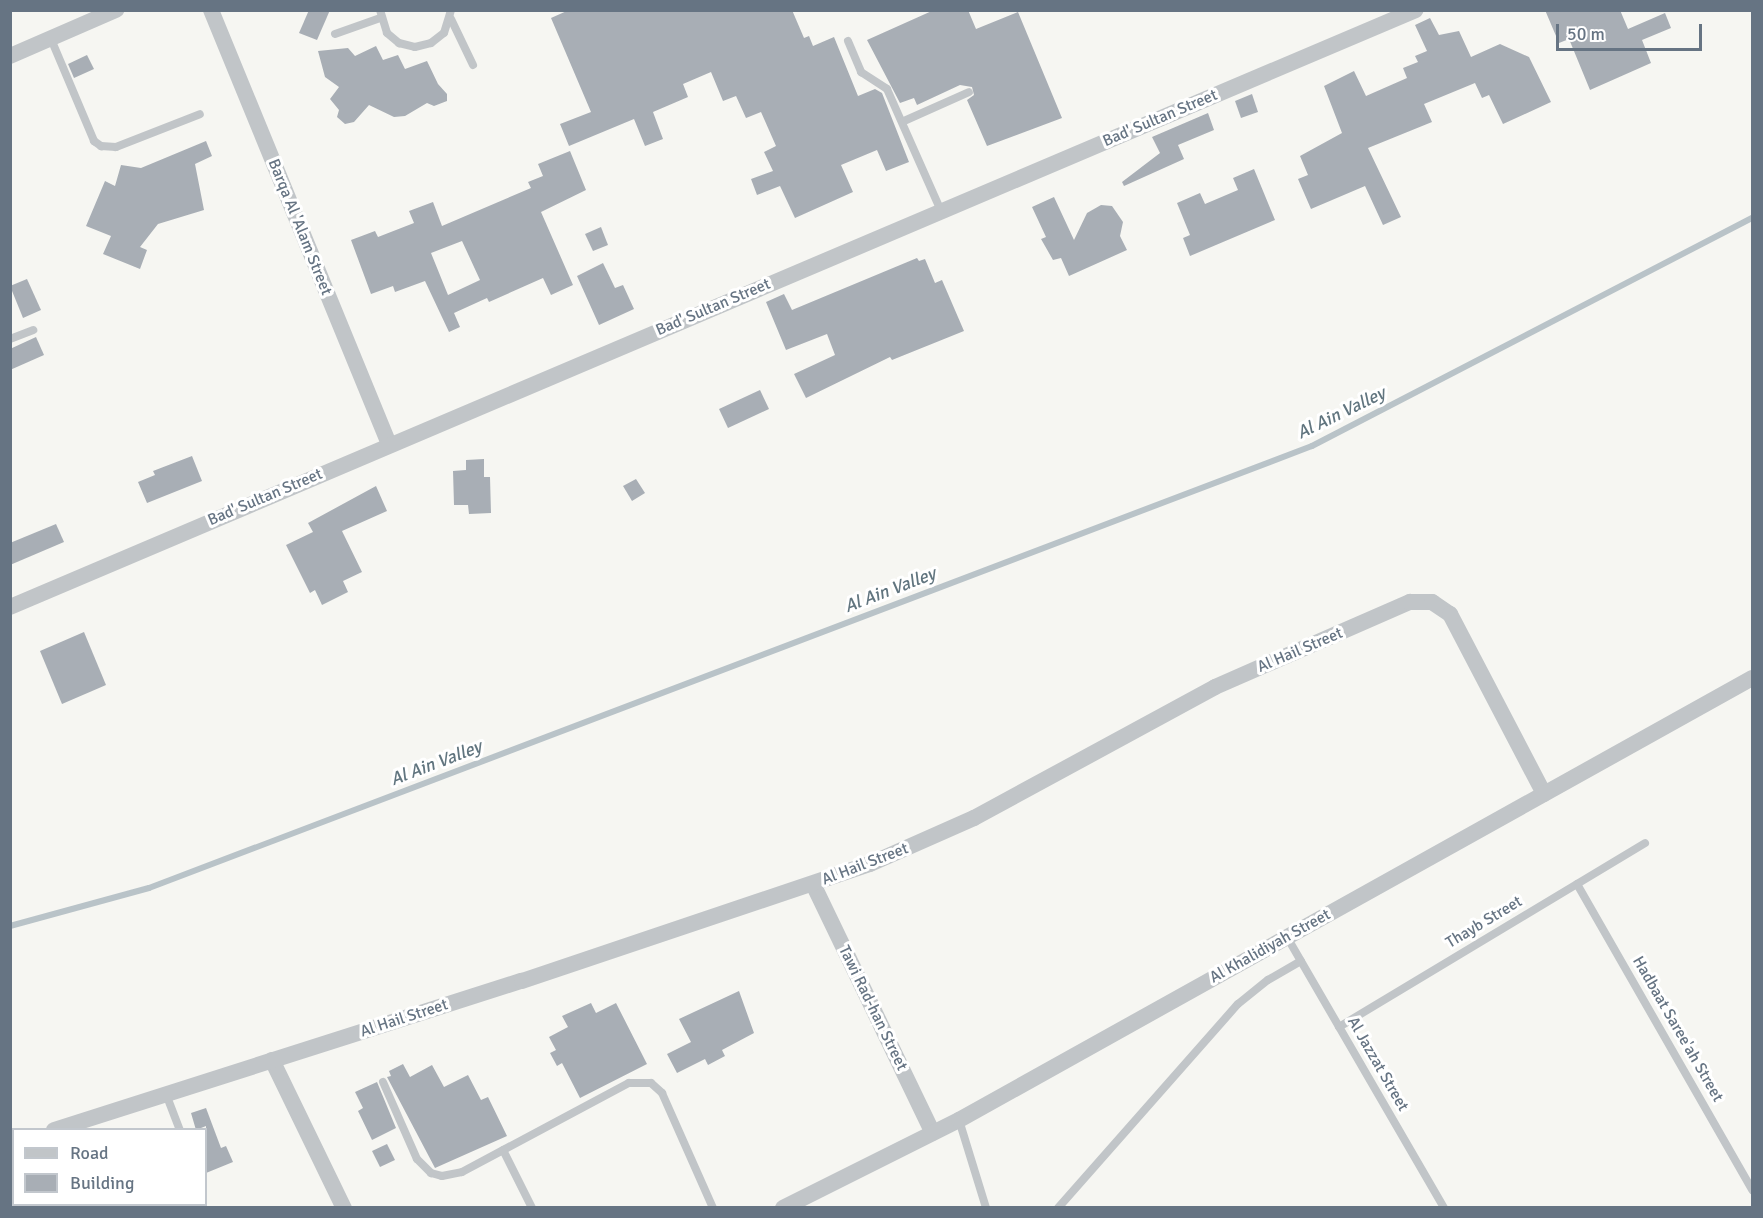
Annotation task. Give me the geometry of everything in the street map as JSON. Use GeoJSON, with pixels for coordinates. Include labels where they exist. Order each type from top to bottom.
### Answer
{"type":"FeatureCollection","features":[{"type":"Feature","properties":{"kind":"street"},"geometry":{"type":"LineString","coordinates":[[10,56],[116,10]]}},
{"type":"Feature","properties":{"kind":"street","name":"Barqa Al 'Alam Street"},"geometry":{"type":"LineString","coordinates":[[211,10],[389,444]]}},
{"type":"Feature","properties":{"kind":"street","name":"Bad' Sultan Street"},"geometry":{"type":"LineString","coordinates":[[10,607],[389,444],[1416,10]]}},
{"type":"Feature","properties":{"kind":"street","name":"Al Hail Street"},"geometry":{"type":"LineString","coordinates":[[60,1128],[813,884],[940,835],[1215,687],[1421,600],[1442,606],[1456,625],[1544,794]]}},
{"type":"Feature","properties":{"kind":"street","name":"Al Khalidiyah Street"},"geometry":{"type":"LineString","coordinates":[[783,1208],[959,1120],[1752,678]]}},
{"type":"Feature","properties":{"kind":"street","name":"Tawi Rad-han Street"},"geometry":{"type":"LineString","coordinates":[[813,884],[933,1133]]}},
{"type":"Feature","properties":{"kind":"street"},"geometry":{"type":"LineString","coordinates":[[272,1060],[344,1208]]}},
{"type":"Feature","properties":{"kind":"lane"},"geometry":{"type":"LineString","coordinates":[[335,34],[380,14],[393,38],[415,47],[438,38],[451,14]]}},
{"type":"Feature","properties":{"kind":"lane"},"geometry":{"type":"LineString","coordinates":[[451,14],[473,65]]}},
{"type":"Feature","properties":{"kind":"lane"},"geometry":{"type":"LineString","coordinates":[[51,39],[94,141],[101,146],[116,147],[200,114]]}},
{"type":"Feature","properties":{"kind":"lane"},"geometry":{"type":"LineString","coordinates":[[848,41],[861,72],[881,82],[904,121],[941,211]]}},
{"type":"Feature","properties":{"kind":"lane"},"geometry":{"type":"LineString","coordinates":[[904,121],[969,92]]}},
{"type":"Feature","properties":{"kind":"lane"},"geometry":{"type":"LineString","coordinates":[[10,339],[33,330]]}},
{"type":"Feature","properties":{"kind":"lane","name":"Thayb Street"},"geometry":{"type":"LineString","coordinates":[[1340,1027],[1645,843]]}},
{"type":"Feature","properties":{"kind":"lane","name":"Hadbaat Saree'ah Street"},"geometry":{"type":"LineString","coordinates":[[1577,884],[1752,1190]]}},
{"type":"Feature","properties":{"kind":"lane","name":"Al Jazzat Street"},"geometry":{"type":"LineString","coordinates":[[1286,936],[1444,1208]]}},
{"type":"Feature","properties":{"kind":"lane"},"geometry":{"type":"LineString","coordinates":[[1058,1208],[1238,1004],[1301,961]]}},
{"type":"Feature","properties":{"kind":"lane"},"geometry":{"type":"LineString","coordinates":[[383,1082],[417,1159],[431,1173],[452,1176],[629,1083],[644,1081],[662,1093],[713,1208]]}},
{"type":"Feature","properties":{"kind":"lane"},"geometry":{"type":"LineString","coordinates":[[166,1094],[179,1128]]}},
{"type":"Feature","properties":{"kind":"lane"},"geometry":{"type":"LineString","coordinates":[[959,1120],[986,1208]]}},
{"type":"Feature","properties":{"kind":"lane"},"geometry":{"type":"LineString","coordinates":[[503,1149],[532,1208]]}},
{"type":"Feature","properties":{"kind":"building"},"geometry":{"type":"Polygon","coordinates":[[[309,10],[330,10],[317,40],[299,33],[309,10]]]}},
{"type":"Feature","properties":{"kind":"building"},"geometry":{"type":"Polygon","coordinates":[[[569,10],[792,10],[804,38],[809,36],[813,46],[834,37],[858,96],[875,89],[882,93],[909,162],[886,171],[877,150],[841,165],[853,192],[795,218],[780,186],[757,195],[751,179],[773,171],[764,152],[776,146],[761,112],[746,118],[736,96],[723,101],[711,72],[683,84],[688,97],[653,112],[663,139],[645,146],[634,119],[569,146],[560,124],[591,112],[551,18],[569,10]]]}},
{"type":"Feature","properties":{"kind":"building"},"geometry":{"type":"Polygon","coordinates":[[[934,10],[968,10],[976,29],[1018,12],[1062,118],[987,146],[967,100],[974,95],[972,87],[960,85],[917,105],[914,98],[900,103],[867,40],[934,10]]]}},
{"type":"Feature","properties":{"kind":"building"},"geometry":{"type":"Polygon","coordinates":[[[1545,10],[1620,10],[1628,29],[1665,13],[1671,28],[1642,40],[1651,63],[1590,90],[1569,39],[1559,43],[1545,10]]]}},
{"type":"Feature","properties":{"kind":"building"},"geometry":{"type":"Polygon","coordinates":[[[1430,18],[1439,35],[1459,31],[1471,57],[1500,44],[1529,57],[1551,102],[1503,124],[1489,95],[1482,98],[1475,83],[1424,104],[1432,122],[1368,148],[1401,217],[1383,225],[1365,186],[1311,209],[1298,179],[1308,175],[1300,156],[1342,133],[1324,86],[1354,71],[1366,96],[1407,78],[1403,68],[1418,62],[1415,56],[1427,51],[1415,25],[1430,18]]]}},
{"type":"Feature","properties":{"kind":"building"},"geometry":{"type":"Polygon","coordinates":[[[376,46],[383,60],[398,55],[405,69],[427,61],[438,84],[447,94],[447,101],[434,106],[427,103],[405,116],[394,117],[369,105],[354,122],[345,124],[337,117],[339,110],[330,99],[339,87],[325,77],[318,51],[348,48],[355,56],[376,46]]]}},
{"type":"Feature","properties":{"kind":"building"},"geometry":{"type":"Polygon","coordinates":[[[87,55],[94,69],[74,78],[68,64],[87,55]]]}},
{"type":"Feature","properties":{"kind":"building"},"geometry":{"type":"Polygon","coordinates":[[[1252,94],[1258,112],[1241,118],[1235,101],[1252,94]]]}},
{"type":"Feature","properties":{"kind":"building"},"geometry":{"type":"Polygon","coordinates":[[[1208,113],[1214,130],[1178,145],[1184,159],[1124,186],[1122,182],[1160,153],[1152,137],[1208,113]]]}},
{"type":"Feature","properties":{"kind":"building"},"geometry":{"type":"Polygon","coordinates":[[[206,141],[212,156],[195,164],[204,210],[158,224],[140,247],[147,250],[140,269],[103,254],[111,236],[86,226],[105,181],[115,186],[121,165],[141,168],[206,141]]]}},
{"type":"Feature","properties":{"kind":"building"},"geometry":{"type":"Polygon","coordinates":[[[570,151],[586,190],[541,212],[573,285],[551,295],[543,278],[489,302],[487,298],[454,313],[460,327],[449,332],[425,281],[395,292],[393,286],[371,294],[351,240],[375,231],[378,237],[414,223],[409,211],[433,202],[442,226],[531,188],[528,182],[543,176],[538,164],[570,151]],[[462,241],[431,253],[448,295],[480,280],[462,241]]]}},
{"type":"Feature","properties":{"kind":"building"},"geometry":{"type":"Polygon","coordinates":[[[1254,169],[1275,220],[1190,256],[1183,238],[1190,235],[1177,203],[1200,193],[1205,204],[1238,190],[1233,178],[1254,169]]]}},
{"type":"Feature","properties":{"kind":"building"},"geometry":{"type":"Polygon","coordinates":[[[1054,197],[1074,240],[1087,213],[1101,205],[1112,206],[1123,222],[1120,236],[1127,250],[1069,276],[1061,258],[1053,260],[1041,239],[1046,237],[1032,207],[1054,197]]]}},
{"type":"Feature","properties":{"kind":"building"},"geometry":{"type":"Polygon","coordinates":[[[601,227],[608,245],[593,251],[585,234],[601,227]]]}},
{"type":"Feature","properties":{"kind":"building"},"geometry":{"type":"Polygon","coordinates":[[[917,258],[919,261],[925,259],[935,283],[942,280],[964,331],[892,360],[890,357],[806,398],[794,374],[835,355],[827,334],[786,350],[766,302],[784,294],[792,310],[917,258]]]}},
{"type":"Feature","properties":{"kind":"building"},"geometry":{"type":"Polygon","coordinates":[[[603,263],[615,288],[623,285],[634,309],[599,325],[577,276],[603,263]]]}},
{"type":"Feature","properties":{"kind":"building"},"geometry":{"type":"Polygon","coordinates":[[[27,279],[41,310],[23,318],[10,286],[27,279]]]}},
{"type":"Feature","properties":{"kind":"building"},"geometry":{"type":"Polygon","coordinates":[[[36,337],[44,355],[10,370],[10,349],[36,337]]]}},
{"type":"Feature","properties":{"kind":"building"},"geometry":{"type":"Polygon","coordinates":[[[760,390],[769,409],[728,428],[719,409],[760,390]]]}},
{"type":"Feature","properties":{"kind":"building"},"geometry":{"type":"Polygon","coordinates":[[[192,456],[202,481],[147,503],[138,482],[155,475],[153,471],[192,456]]]}},
{"type":"Feature","properties":{"kind":"building"},"geometry":{"type":"Polygon","coordinates":[[[484,459],[484,477],[490,477],[491,513],[469,514],[468,505],[454,505],[453,471],[466,470],[466,460],[484,459]]]}},
{"type":"Feature","properties":{"kind":"building"},"geometry":{"type":"Polygon","coordinates":[[[636,479],[645,493],[632,501],[623,486],[636,479]]]}},
{"type":"Feature","properties":{"kind":"building"},"geometry":{"type":"Polygon","coordinates":[[[376,486],[387,511],[342,531],[362,572],[343,581],[348,592],[322,605],[315,590],[310,593],[286,545],[313,532],[308,523],[376,486]]]}},
{"type":"Feature","properties":{"kind":"building"},"geometry":{"type":"Polygon","coordinates":[[[56,524],[64,542],[10,565],[10,543],[56,524]]]}},
{"type":"Feature","properties":{"kind":"building"},"geometry":{"type":"Polygon","coordinates":[[[84,632],[106,685],[62,704],[40,651],[84,632]]]}},
{"type":"Feature","properties":{"kind":"building"},"geometry":{"type":"Polygon","coordinates":[[[739,991],[754,1033],[722,1050],[725,1056],[708,1065],[705,1059],[677,1073],[667,1054],[691,1042],[679,1019],[739,991]]]}},
{"type":"Feature","properties":{"kind":"building"},"geometry":{"type":"Polygon","coordinates":[[[591,1003],[596,1013],[616,1003],[647,1064],[580,1098],[562,1063],[557,1066],[550,1053],[556,1050],[549,1037],[568,1027],[562,1016],[591,1003]]]}},
{"type":"Feature","properties":{"kind":"building"},"geometry":{"type":"Polygon","coordinates":[[[403,1064],[410,1077],[432,1065],[444,1087],[468,1075],[481,1100],[488,1097],[507,1136],[435,1168],[387,1077],[391,1076],[389,1071],[403,1064]]]}},
{"type":"Feature","properties":{"kind":"building"},"geometry":{"type":"Polygon","coordinates":[[[377,1082],[396,1128],[372,1140],[358,1111],[363,1108],[355,1092],[377,1082]]]}},
{"type":"Feature","properties":{"kind":"building"},"geometry":{"type":"Polygon","coordinates":[[[206,1108],[221,1148],[226,1146],[233,1162],[207,1173],[207,1128],[206,1126],[195,1128],[191,1113],[206,1108]]]}},
{"type":"Feature","properties":{"kind":"building"},"geometry":{"type":"Polygon","coordinates":[[[387,1144],[395,1160],[380,1167],[372,1151],[387,1144]]]}},
{"type":"Feature","properties":{"kind":"waterway","name":"Al Ain Valley"},"geometry":{"type":"LineString","coordinates":[[10,926],[149,888],[1312,446],[1752,218]]}}]}
